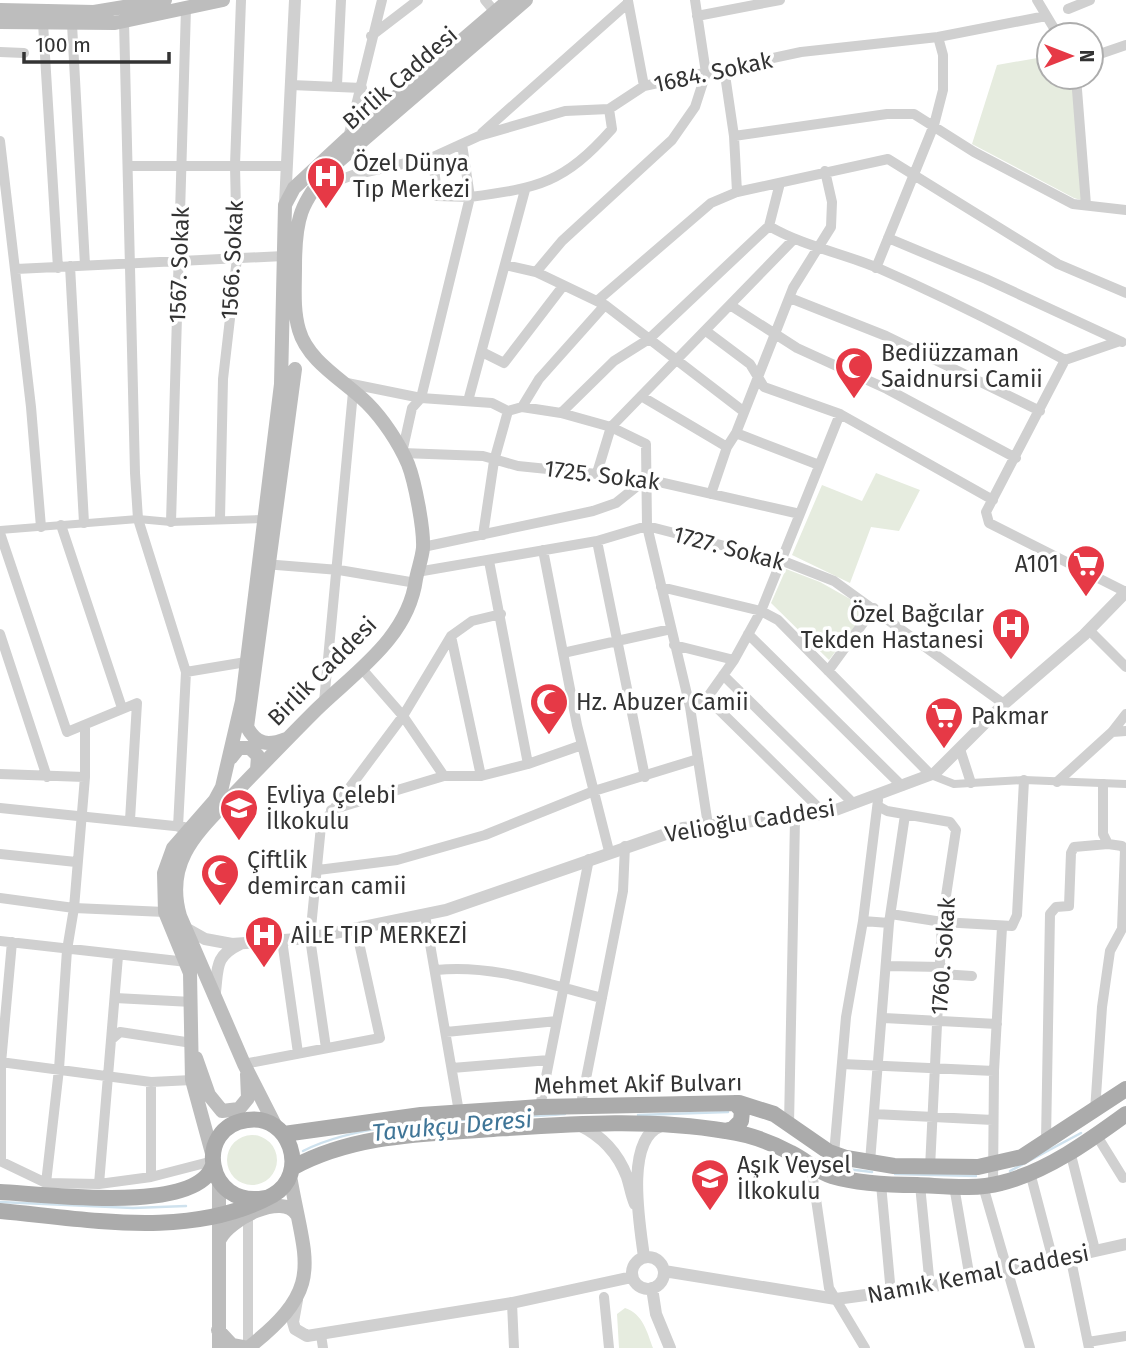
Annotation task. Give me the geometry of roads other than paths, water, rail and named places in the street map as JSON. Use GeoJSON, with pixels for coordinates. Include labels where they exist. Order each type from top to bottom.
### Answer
{"type":"FeatureCollection","features":[{"type":"Feature","properties":{"kind":"main road"},"geometry":{"type":"LineString","coordinates":[[0,10],[94,12],[165,0]]}},
{"type":"Feature","properties":{"kind":"main road"},"geometry":{"type":"LineString","coordinates":[[0,22],[72,24],[124,21],[223,0]]}},
{"type":"Feature","properties":{"kind":"main road","name":"Birlik Caddesi"},"geometry":{"type":"LineString","coordinates":[[280,1130],[244,1064],[174,894],[177,874],[187,847],[207,821],[287,738],[387,643],[407,612],[423,547],[408,466],[402,453],[367,403],[312,353],[299,333],[295,312],[295,233],[300,209],[311,190],[348,145],[509,0]]}},
{"type":"Feature","properties":{"kind":"main road","name":"Birlik Caddesi"},"geometry":{"type":"LineString","coordinates":[[213,1161],[192,1080],[192,1002],[187,962],[165,912],[164,873],[184,827],[215,800],[228,764],[242,701],[246,662],[265,564],[264,519],[281,384],[285,205],[294,188],[526,0]]}},
{"type":"Feature","properties":{"kind":"main road"},"geometry":{"type":"LineString","coordinates":[[281,384],[295,369],[310,364],[340,381]]}},
{"type":"Feature","properties":{"kind":"main road"},"geometry":{"type":"LineString","coordinates":[[287,738],[272,744],[262,743],[253,737],[247,727],[265,564],[295,369]]}},
{"type":"Feature","properties":{"kind":"main road"},"geometry":{"type":"LineString","coordinates":[[228,764],[236,749],[250,748],[258,756],[257,770]]}},
{"type":"Feature","properties":{"kind":"main road"},"geometry":{"type":"LineString","coordinates":[[192,1043],[209,1095],[222,1111],[239,1109],[248,1098],[249,1078],[244,1064]]}},
{"type":"Feature","properties":{"kind":"main road","name":"Mehmet Akif Bulvarı"},"geometry":{"type":"LineString","coordinates":[[280,1130],[459,1112],[581,1104],[735,1103],[755,1106],[834,1154],[870,1162],[930,1168],[991,1166],[1022,1157],[1126,1089]]}},
{"type":"Feature","properties":{"kind":"main road"},"geometry":{"type":"LineString","coordinates":[[725,1130],[733,1129],[741,1121],[742,1111],[735,1103]]}},
{"type":"Feature","properties":{"kind":"main road","name":"Mehmet Akif Bulvarı"},"geometry":{"type":"LineString","coordinates":[[291,1172],[335,1149],[373,1140],[576,1123],[725,1130],[765,1141],[832,1176],[881,1184],[988,1185],[1016,1178],[1070,1151],[1097,1136],[1126,1114]]}},
{"type":"Feature","properties":{"kind":"main road"},"geometry":{"type":"LineString","coordinates":[[765,1141],[759,1133],[763,1121],[773,1116],[785,1122]]}},
{"type":"Feature","properties":{"kind":"main road"},"geometry":{"type":"LineString","coordinates":[[0,1192],[146,1197],[196,1187],[210,1176],[216,1143],[234,1124],[261,1120],[280,1130],[293,1153],[291,1172],[306,1259],[297,1300],[275,1326],[248,1348],[232,1345],[218,1330]]}},
{"type":"Feature","properties":{"kind":"main road"},"geometry":{"type":"LineString","coordinates":[[213,1161],[219,1182],[219,1348]]}},
{"type":"Feature","properties":{"kind":"main road"},"geometry":{"type":"LineString","coordinates":[[0,1211],[162,1222],[220,1215],[265,1198],[284,1186],[291,1172]]}},
{"type":"Feature","properties":{"kind":"main road"},"geometry":{"type":"LineString","coordinates":[[219,1182],[232,1194],[243,1199],[265,1198]]}},
{"type":"Feature","properties":{"kind":"main road"},"geometry":{"type":"LineString","coordinates":[[220,1239],[228,1228],[264,1208],[286,1205],[291,1207],[299,1220]]}},
{"type":"Feature","properties":{"kind":"street","name":"1566. Sokak"},"geometry":{"type":"LineString","coordinates":[[220,519],[223,379],[237,258],[236,165],[241,0]]}},
{"type":"Feature","properties":{"kind":"street"},"geometry":{"type":"LineString","coordinates":[[285,205],[295,0]]}},
{"type":"Feature","properties":{"kind":"street"},"geometry":{"type":"LineString","coordinates":[[337,85],[341,0]]}},
{"type":"Feature","properties":{"kind":"street"},"geometry":{"type":"LineString","coordinates":[[354,175],[348,166],[348,145],[371,36],[382,0]]}},
{"type":"Feature","properties":{"kind":"street"},"geometry":{"type":"LineString","coordinates":[[371,36],[418,0]]}},
{"type":"Feature","properties":{"kind":"street"},"geometry":{"type":"LineString","coordinates":[[485,0],[495,12]]}},
{"type":"Feature","properties":{"kind":"street"},"geometry":{"type":"LineString","coordinates":[[536,272],[562,241],[672,140],[695,107],[705,74],[695,0]]}},
{"type":"Feature","properties":{"kind":"street"},"geometry":{"type":"LineString","coordinates":[[697,16],[780,0]]}},
{"type":"Feature","properties":{"kind":"street"},"geometry":{"type":"LineString","coordinates":[[1037,0],[1049,21]]}},
{"type":"Feature","properties":{"kind":"street"},"geometry":{"type":"LineString","coordinates":[[1068,9],[1090,0]]}},
{"type":"Feature","properties":{"kind":"street"},"geometry":{"type":"LineString","coordinates":[[628,2],[644,86]]}},
{"type":"Feature","properties":{"kind":"street"},"geometry":{"type":"LineString","coordinates":[[479,136],[628,2]]}},
{"type":"Feature","properties":{"kind":"street","name":"1567. Sokak"},"geometry":{"type":"LineString","coordinates":[[171,522],[186,8]]}},
{"type":"Feature","properties":{"kind":"street","name":"1684. Sokak"},"geometry":{"type":"LineString","coordinates":[[609,109],[644,86],[724,68],[801,52],[938,37],[1046,16]]}},
{"type":"Feature","properties":{"kind":"street"},"geometry":{"type":"LineString","coordinates":[[0,808],[184,827],[186,672],[138,519],[124,21]]}},
{"type":"Feature","properties":{"kind":"street"},"geometry":{"type":"LineString","coordinates":[[43,23],[58,268]]}},
{"type":"Feature","properties":{"kind":"street"},"geometry":{"type":"LineString","coordinates":[[72,24],[85,265]]}},
{"type":"Feature","properties":{"kind":"street"},"geometry":{"type":"LineString","coordinates":[[876,268],[934,125],[943,90],[943,55],[938,37]]}},
{"type":"Feature","properties":{"kind":"street"},"geometry":{"type":"LineString","coordinates":[[1105,52],[1126,45]]}},
{"type":"Feature","properties":{"kind":"street"},"geometry":{"type":"LineString","coordinates":[[0,52],[23,53]]}},
{"type":"Feature","properties":{"kind":"street"},"geometry":{"type":"LineString","coordinates":[[724,68],[734,136],[737,192]]}},
{"type":"Feature","properties":{"kind":"street"},"geometry":{"type":"LineString","coordinates":[[291,85],[362,88]]}},
{"type":"Feature","properties":{"kind":"street"},"geometry":{"type":"LineString","coordinates":[[1077,91],[1086,205]]}},
{"type":"Feature","properties":{"kind":"street"},"geometry":{"type":"LineString","coordinates":[[311,190],[354,175],[433,158],[479,136],[565,111],[609,109],[612,129],[589,155],[562,176],[525,190],[471,197],[437,196],[433,158]]}},
{"type":"Feature","properties":{"kind":"street"},"geometry":{"type":"LineString","coordinates":[[734,136],[887,114],[914,114],[974,152],[1073,204],[1124,212]]}},
{"type":"Feature","properties":{"kind":"street"},"geometry":{"type":"LineString","coordinates":[[0,141],[2,179],[32,407],[41,527]]}},
{"type":"Feature","properties":{"kind":"street"},"geometry":{"type":"LineString","coordinates":[[402,453],[412,408],[421,398],[471,197],[462,144]]}},
{"type":"Feature","properties":{"kind":"street"},"geometry":{"type":"LineString","coordinates":[[522,407],[539,379],[601,303],[682,225],[711,203],[737,192],[888,159],[1058,264],[1126,293]]}},
{"type":"Feature","properties":{"kind":"street"},"geometry":{"type":"LineString","coordinates":[[129,166],[285,166]]}},
{"type":"Feature","properties":{"kind":"street"},"geometry":{"type":"LineString","coordinates":[[711,494],[727,447],[736,433],[790,298],[831,227],[832,214],[825,172]]}},
{"type":"Feature","properties":{"kind":"street"},"geometry":{"type":"LineString","coordinates":[[561,414],[614,361],[649,339],[769,226],[780,183]]}},
{"type":"Feature","properties":{"kind":"street"},"geometry":{"type":"LineString","coordinates":[[468,401],[525,190]]}},
{"type":"Feature","properties":{"kind":"street"},"geometry":{"type":"LineString","coordinates":[[769,226],[793,240],[821,246],[983,316],[1065,360],[1123,342]]}},
{"type":"Feature","properties":{"kind":"street"},"geometry":{"type":"LineString","coordinates":[[888,238],[986,279],[1123,342]]}},
{"type":"Feature","properties":{"kind":"street"},"geometry":{"type":"LineString","coordinates":[[597,473],[611,426],[793,240]]}},
{"type":"Feature","properties":{"kind":"street"},"geometry":{"type":"LineString","coordinates":[[16,270],[284,256]]}},
{"type":"Feature","properties":{"kind":"street"},"geometry":{"type":"LineString","coordinates":[[505,265],[536,272],[601,303],[743,411]]}},
{"type":"Feature","properties":{"kind":"street"},"geometry":{"type":"LineString","coordinates":[[70,266],[84,523]]}},
{"type":"Feature","properties":{"kind":"street"},"geometry":{"type":"LineString","coordinates":[[482,352],[504,363],[563,286]]}},
{"type":"Feature","properties":{"kind":"street"},"geometry":{"type":"LineString","coordinates":[[790,298],[886,336],[1040,411]]}},
{"type":"Feature","properties":{"kind":"street"},"geometry":{"type":"LineString","coordinates":[[730,305],[777,332],[797,348],[887,388],[1016,457]]}},
{"type":"Feature","properties":{"kind":"street"},"geometry":{"type":"LineString","coordinates":[[706,331],[758,374],[764,387],[840,414],[993,500]]}},
{"type":"Feature","properties":{"kind":"street"},"geometry":{"type":"LineString","coordinates":[[1065,360],[986,512],[989,523],[1126,592]]}},
{"type":"Feature","properties":{"kind":"street"},"geometry":{"type":"LineString","coordinates":[[340,381],[421,398],[492,403],[508,411],[522,407],[561,414],[611,426],[646,444],[647,526],[690,707],[708,825]]}},
{"type":"Feature","properties":{"kind":"street"},"geometry":{"type":"LineString","coordinates":[[324,702],[339,570],[353,392]]}},
{"type":"Feature","properties":{"kind":"street"},"geometry":{"type":"LineString","coordinates":[[640,397],[727,447]]}},
{"type":"Feature","properties":{"kind":"street"},"geometry":{"type":"LineString","coordinates":[[483,535],[494,461],[508,411]]}},
{"type":"Feature","properties":{"kind":"street"},"geometry":{"type":"LineString","coordinates":[[690,707],[707,698],[734,660],[761,611],[840,414]]}},
{"type":"Feature","properties":{"kind":"street"},"geometry":{"type":"LineString","coordinates":[[736,433],[819,465]]}},
{"type":"Feature","properties":{"kind":"street","name":"1725. Sokak"},"geometry":{"type":"LineString","coordinates":[[402,453],[483,456],[494,461],[646,479],[800,514]]}},
{"type":"Feature","properties":{"kind":"street"},"geometry":{"type":"LineString","coordinates":[[423,547],[615,503],[646,479]]}},
{"type":"Feature","properties":{"kind":"street"},"geometry":{"type":"LineString","coordinates":[[130,820],[137,703],[66,732],[0,532],[138,519],[171,522],[264,519]]}},
{"type":"Feature","properties":{"kind":"street"},"geometry":{"type":"LineString","coordinates":[[61,525],[122,708]]}},
{"type":"Feature","properties":{"kind":"street","name":"1727. Sokak"},"geometry":{"type":"LineString","coordinates":[[265,564],[417,577],[597,541],[647,526],[783,561],[834,581],[1004,704]]}},
{"type":"Feature","properties":{"kind":"street"},"geometry":{"type":"LineString","coordinates":[[597,541],[615,641],[645,777]]}},
{"type":"Feature","properties":{"kind":"street"},"geometry":{"type":"LineString","coordinates":[[543,550],[582,745],[609,851]]}},
{"type":"Feature","properties":{"kind":"street"},"geometry":{"type":"LineString","coordinates":[[489,561],[528,764]]}},
{"type":"Feature","properties":{"kind":"street"},"geometry":{"type":"LineString","coordinates":[[660,587],[761,611],[778,620],[930,774],[954,784],[1024,780],[1126,784]]}},
{"type":"Feature","properties":{"kind":"street","name":"Velioğlu Caddesi"},"geometry":{"type":"LineString","coordinates":[[189,930],[205,939],[240,944],[310,938],[425,915],[683,828],[795,819],[825,814],[853,803],[878,799],[930,774],[1004,704],[1089,630],[1126,592]]}},
{"type":"Feature","properties":{"kind":"street"},"geometry":{"type":"LineString","coordinates":[[828,671],[874,608]]}},
{"type":"Feature","properties":{"kind":"street"},"geometry":{"type":"LineString","coordinates":[[326,1048],[310,938],[321,826],[403,716],[452,636],[472,621],[501,614]]}},
{"type":"Feature","properties":{"kind":"street"},"geometry":{"type":"LineString","coordinates":[[564,653],[671,629]]}},
{"type":"Feature","properties":{"kind":"street"},"geometry":{"type":"LineString","coordinates":[[1089,630],[1126,667]]}},
{"type":"Feature","properties":{"kind":"street"},"geometry":{"type":"LineString","coordinates":[[0,634],[47,777]]}},
{"type":"Feature","properties":{"kind":"street"},"geometry":{"type":"LineString","coordinates":[[748,634],[902,786]]}},
{"type":"Feature","properties":{"kind":"street"},"geometry":{"type":"LineString","coordinates":[[452,636],[481,776]]}},
{"type":"Feature","properties":{"kind":"street"},"geometry":{"type":"LineString","coordinates":[[674,645],[734,660]]}},
{"type":"Feature","properties":{"kind":"street"},"geometry":{"type":"LineString","coordinates":[[186,672],[246,662]]}},
{"type":"Feature","properties":{"kind":"street"},"geometry":{"type":"LineString","coordinates":[[362,669],[403,716],[444,776]]}},
{"type":"Feature","properties":{"kind":"street"},"geometry":{"type":"LineString","coordinates":[[723,675],[853,803]]}},
{"type":"Feature","properties":{"kind":"street"},"geometry":{"type":"LineString","coordinates":[[707,698],[825,814]]}},
{"type":"Feature","properties":{"kind":"street"},"geometry":{"type":"LineString","coordinates":[[1057,782],[1112,732],[1126,714]]}},
{"type":"Feature","properties":{"kind":"street"},"geometry":{"type":"LineString","coordinates":[[46,1183],[59,1069],[66,950],[74,908],[82,817],[85,725]]}},
{"type":"Feature","properties":{"kind":"street"},"geometry":{"type":"LineString","coordinates":[[1112,732],[1126,731]]}},
{"type":"Feature","properties":{"kind":"street"},"geometry":{"type":"LineString","coordinates":[[331,810],[444,776],[481,776],[528,764],[582,745]]}},
{"type":"Feature","properties":{"kind":"street"},"geometry":{"type":"LineString","coordinates":[[960,748],[971,783]]}},
{"type":"Feature","properties":{"kind":"street"},"geometry":{"type":"LineString","coordinates":[[318,870],[397,860],[460,842],[594,791],[698,759]]}},
{"type":"Feature","properties":{"kind":"street"},"geometry":{"type":"LineString","coordinates":[[0,774],[85,777]]}},
{"type":"Feature","properties":{"kind":"street"},"geometry":{"type":"LineString","coordinates":[[863,920],[1012,926],[1017,915],[1024,780]]}},
{"type":"Feature","properties":{"kind":"street"},"geometry":{"type":"LineString","coordinates":[[1103,784],[1103,834],[1108,844]]}},
{"type":"Feature","properties":{"kind":"street"},"geometry":{"type":"LineString","coordinates":[[834,1154],[842,1064],[878,799]]}},
{"type":"Feature","properties":{"kind":"street","name":"1760. Sokak"},"geometry":{"type":"LineString","coordinates":[[878,799],[905,815],[956,825],[942,922],[942,971],[930,1168]]}},
{"type":"Feature","properties":{"kind":"street"},"geometry":{"type":"LineString","coordinates":[[870,1162],[884,1018],[890,919],[905,815]]}},
{"type":"Feature","properties":{"kind":"street"},"geometry":{"type":"LineString","coordinates":[[785,1122],[795,819]]}},
{"type":"Feature","properties":{"kind":"street"},"geometry":{"type":"LineString","coordinates":[[1046,1141],[1050,914],[1053,908],[1069,906],[1071,853],[1074,847],[1108,844],[1122,846],[1125,850],[1122,929],[1110,951],[1102,1007],[1095,1111]]}},
{"type":"Feature","properties":{"kind":"street"},"geometry":{"type":"LineString","coordinates":[[581,1104],[623,891],[625,846]]}},
{"type":"Feature","properties":{"kind":"street"},"geometry":{"type":"LineString","coordinates":[[0,854],[76,862]]}},
{"type":"Feature","properties":{"kind":"street"},"geometry":{"type":"LineString","coordinates":[[540,1107],[589,859]]}},
{"type":"Feature","properties":{"kind":"street"},"geometry":{"type":"LineString","coordinates":[[0,898],[74,908],[165,912]]}},
{"type":"Feature","properties":{"kind":"street"},"geometry":{"type":"LineString","coordinates":[[425,915],[459,1112]]}},
{"type":"Feature","properties":{"kind":"street"},"geometry":{"type":"LineString","coordinates":[[1002,927],[988,1185],[1006,1272],[1030,1348]]}},
{"type":"Feature","properties":{"kind":"street"},"geometry":{"type":"LineString","coordinates":[[244,1064],[380,1038],[356,929]]}},
{"type":"Feature","properties":{"kind":"street"},"geometry":{"type":"LineString","coordinates":[[282,940],[298,1053]]}},
{"type":"Feature","properties":{"kind":"street"},"geometry":{"type":"LineString","coordinates":[[0,941],[187,962]]}},
{"type":"Feature","properties":{"kind":"street"},"geometry":{"type":"LineString","coordinates":[[12,942],[1,1063],[0,1161],[46,1183],[99,1184],[150,1177],[213,1161]]}},
{"type":"Feature","properties":{"kind":"street"},"geometry":{"type":"LineString","coordinates":[[215,992],[221,957],[224,952],[240,944]]}},
{"type":"Feature","properties":{"kind":"street"},"geometry":{"type":"LineString","coordinates":[[99,1184],[118,956]]}},
{"type":"Feature","properties":{"kind":"street"},"geometry":{"type":"LineString","coordinates":[[887,966],[972,976]]}},
{"type":"Feature","properties":{"kind":"street"},"geometry":{"type":"LineString","coordinates":[[436,970],[467,967],[487,969],[602,998]]}},
{"type":"Feature","properties":{"kind":"street"},"geometry":{"type":"LineString","coordinates":[[115,999],[192,1002]]}},
{"type":"Feature","properties":{"kind":"street"},"geometry":{"type":"LineString","coordinates":[[884,1018],[997,1024]]}},
{"type":"Feature","properties":{"kind":"street"},"geometry":{"type":"LineString","coordinates":[[446,1032],[557,1021]]}},
{"type":"Feature","properties":{"kind":"street"},"geometry":{"type":"LineString","coordinates":[[112,1039],[120,1032],[192,1043]]}},
{"type":"Feature","properties":{"kind":"street"},"geometry":{"type":"LineString","coordinates":[[452,1068],[549,1060]]}},
{"type":"Feature","properties":{"kind":"street"},"geometry":{"type":"LineString","coordinates":[[1,1063],[151,1082],[192,1080]]}},
{"type":"Feature","properties":{"kind":"street"},"geometry":{"type":"LineString","coordinates":[[842,1064],[994,1071]]}},
{"type":"Feature","properties":{"kind":"street"},"geometry":{"type":"LineString","coordinates":[[150,1177],[151,1082]]}},
{"type":"Feature","properties":{"kind":"street"},"geometry":{"type":"LineString","coordinates":[[874,1114],[993,1119]]}},
{"type":"Feature","properties":{"kind":"street"},"geometry":{"type":"LineString","coordinates":[[576,1123],[600,1136],[611,1148],[627,1178],[638,1209]]}},
{"type":"Feature","properties":{"kind":"street"},"geometry":{"type":"LineString","coordinates":[[644,1257],[638,1209],[642,1141],[649,1132],[661,1126]]}},
{"type":"Feature","properties":{"kind":"street"},"geometry":{"type":"LineString","coordinates":[[1097,1136],[1123,1178]]}},
{"type":"Feature","properties":{"kind":"street"},"geometry":{"type":"LineString","coordinates":[[1070,1151],[1095,1250]]}},
{"type":"Feature","properties":{"kind":"street"},"geometry":{"type":"LineString","coordinates":[[811,1165],[829,1288],[865,1348]]}},
{"type":"Feature","properties":{"kind":"street"},"geometry":{"type":"LineString","coordinates":[[1032,1180],[1053,1260]]}},
{"type":"Feature","properties":{"kind":"street"},"geometry":{"type":"LineString","coordinates":[[881,1184],[891,1294]]}},
{"type":"Feature","properties":{"kind":"street"},"geometry":{"type":"LineString","coordinates":[[920,1185],[930,1287]]}},
{"type":"Feature","properties":{"kind":"street"},"geometry":{"type":"LineString","coordinates":[[954,1186],[970,1279]]}},
{"type":"Feature","properties":{"kind":"street"},"geometry":{"type":"LineString","coordinates":[[248,1217],[248,1348]]}},
{"type":"Feature","properties":{"kind":"street","name":"Namık Kemal Caddesi"},"geometry":{"type":"LineString","coordinates":[[664,1271],[836,1299],[930,1287],[1126,1244]]}},
{"type":"Feature","properties":{"kind":"street"},"geometry":{"type":"LineString","coordinates":[[1070,1255],[1089,1345],[1126,1336]]}},
{"type":"Feature","properties":{"kind":"street"},"geometry":{"type":"LineString","coordinates":[[644,1257],[657,1260],[664,1271],[660,1283],[652,1288],[642,1288],[632,1278],[635,1263],[644,1257]]}},
{"type":"Feature","properties":{"kind":"street"},"geometry":{"type":"LineString","coordinates":[[297,1300],[293,1322],[295,1329],[322,1341],[512,1303],[604,1291],[632,1278]]}},
{"type":"Feature","properties":{"kind":"street"},"geometry":{"type":"LineString","coordinates":[[652,1288],[656,1314],[670,1348]]}},
{"type":"Feature","properties":{"kind":"street"},"geometry":{"type":"LineString","coordinates":[[604,1291],[608,1348]]}},
{"type":"Feature","properties":{"kind":"street"},"geometry":{"type":"LineString","coordinates":[[512,1303],[514,1348]]}},
{"type":"Feature","properties":{"kind":"waterway","name":"Tavukçu Deresi"},"geometry":{"type":"LineString","coordinates":[[638,1115],[728,1112]]}},
{"type":"Feature","properties":{"kind":"waterway","name":"Tavukçu Deresi"},"geometry":{"type":"LineString","coordinates":[[303,1151],[330,1140],[395,1126],[565,1114]]}},
{"type":"Feature","properties":{"kind":"waterway","name":"Tavukçu Deresi"},"geometry":{"type":"LineString","coordinates":[[1010,1171],[1081,1133]]}},
{"type":"Feature","properties":{"kind":"waterway","name":"Tavukçu Deresi"},"geometry":{"type":"LineString","coordinates":[[838,1168],[872,1172]]}},
{"type":"Feature","properties":{"kind":"waterway","name":"Tavukçu Deresi"},"geometry":{"type":"LineString","coordinates":[[895,1174],[976,1176]]}},
{"type":"Feature","properties":{"kind":"waterway","name":"Tavukçu Deresi"},"geometry":{"type":"LineString","coordinates":[[0,1202],[133,1208],[186,1206]]}},
{"type":"Feature","properties":{"kind":"place","name":"Özel Dünya Tıp Merkezi"},"geometry":{"type":"Point","coordinates":[326,210]}},
{"type":"Feature","properties":{"kind":"place","name":"Bediüzzaman Saidnursi Camii"},"geometry":{"type":"Point","coordinates":[854,400]}},
{"type":"Feature","properties":{"kind":"place","name":"A101"},"geometry":{"type":"Point","coordinates":[1086,598]}},
{"type":"Feature","properties":{"kind":"place","name":"Özel Bağcılar Tekden Hastanesi"},"geometry":{"type":"Point","coordinates":[1011,661]}},
{"type":"Feature","properties":{"kind":"place","name":"Hz. Abuzer Camii"},"geometry":{"type":"Point","coordinates":[549,736]}},
{"type":"Feature","properties":{"kind":"place","name":"Pakmar"},"geometry":{"type":"Point","coordinates":[944,750]}},
{"type":"Feature","properties":{"kind":"place","name":"Evliya Çelebi İlkokulu"},"geometry":{"type":"Point","coordinates":[239,842]}},
{"type":"Feature","properties":{"kind":"place","name":"Çiftlik demircan camii"},"geometry":{"type":"Point","coordinates":[220,907]}},
{"type":"Feature","properties":{"kind":"place","name":"AİLE TIP MERKEZİ"},"geometry":{"type":"Point","coordinates":[264,969]}},
{"type":"Feature","properties":{"kind":"place","name":"Aşık Veysel İlkokulu"},"geometry":{"type":"Point","coordinates":[710,1212]}}]}
